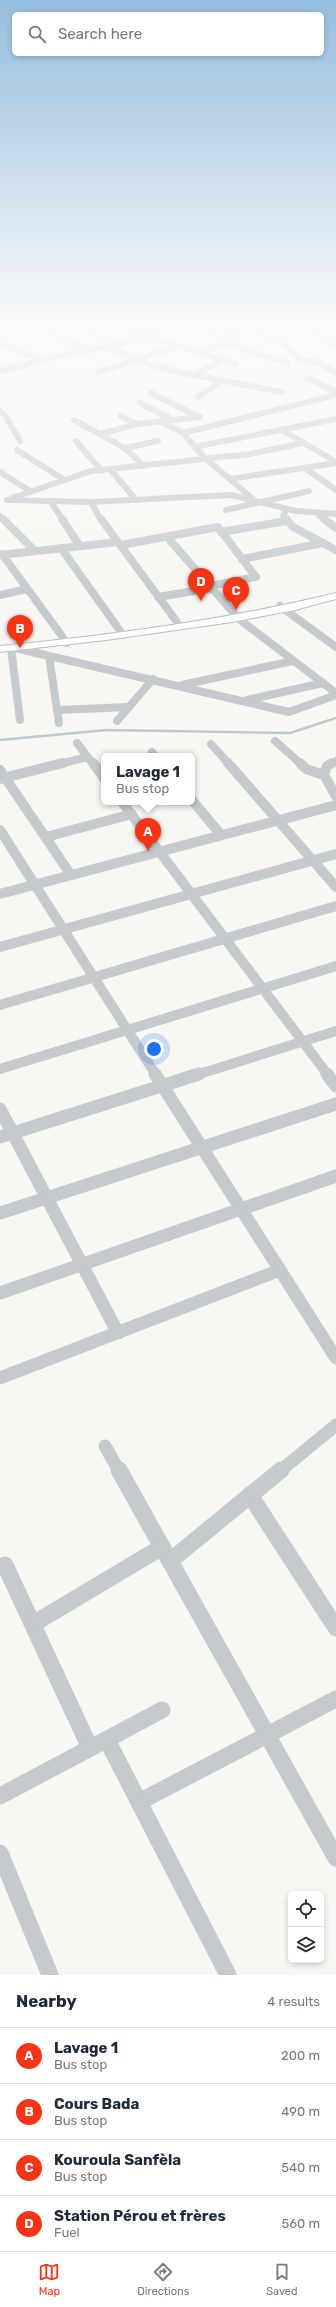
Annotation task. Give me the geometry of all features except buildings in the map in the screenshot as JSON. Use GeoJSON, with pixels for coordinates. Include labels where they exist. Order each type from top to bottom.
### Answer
{"type":"FeatureCollection","features":[{"type":"Feature","properties":{"kind":"main road"},"geometry":{"type":"LineString","coordinates":[[283,608],[336,591]]}},
{"type":"Feature","properties":{"kind":"main road"},"geometry":{"type":"LineString","coordinates":[[0,649],[237,616],[283,608],[336,596]]}},
{"type":"Feature","properties":{"kind":"main road"},"geometry":{"type":"LineString","coordinates":[[122,633],[177,622],[237,616]]}},
{"type":"Feature","properties":{"kind":"street"},"geometry":{"type":"LineString","coordinates":[[8,420],[20,441]]}},
{"type":"Feature","properties":{"kind":"street"},"geometry":{"type":"LineString","coordinates":[[74,420],[126,448],[144,466]]}},
{"type":"Feature","properties":{"kind":"street"},"geometry":{"type":"LineString","coordinates":[[129,420],[137,424]]}},
{"type":"Feature","properties":{"kind":"street"},"geometry":{"type":"LineString","coordinates":[[101,434],[137,424],[173,420]]}},
{"type":"Feature","properties":{"kind":"street"},"geometry":{"type":"LineString","coordinates":[[183,433],[230,420]]}},
{"type":"Feature","properties":{"kind":"street"},"geometry":{"type":"LineString","coordinates":[[194,447],[331,420]]}},
{"type":"Feature","properties":{"kind":"street"},"geometry":{"type":"LineString","coordinates":[[160,422],[183,433],[205,458],[254,499]]}},
{"type":"Feature","properties":{"kind":"street"},"geometry":{"type":"LineString","coordinates":[[282,430],[336,463]]}},
{"type":"Feature","properties":{"kind":"street"},"geometry":{"type":"LineString","coordinates":[[76,441],[101,470]]}},
{"type":"Feature","properties":{"kind":"street"},"geometry":{"type":"LineString","coordinates":[[126,448],[158,441]]}},
{"type":"Feature","properties":{"kind":"street"},"geometry":{"type":"LineString","coordinates":[[3,500],[63,479],[101,470],[250,454],[303,443]]}},
{"type":"Feature","properties":{"kind":"street"},"geometry":{"type":"LineString","coordinates":[[17,450],[63,479]]}},
{"type":"Feature","properties":{"kind":"street"},"geometry":{"type":"LineString","coordinates":[[230,479],[336,463]]}},
{"type":"Feature","properties":{"kind":"street"},"geometry":{"type":"LineString","coordinates":[[305,468],[332,484],[336,490]]}},
{"type":"Feature","properties":{"kind":"street"},"geometry":{"type":"LineString","coordinates":[[110,469],[136,500]]}},
{"type":"Feature","properties":{"kind":"street"},"geometry":{"type":"LineString","coordinates":[[0,472],[30,491]]}},
{"type":"Feature","properties":{"kind":"street"},"geometry":{"type":"LineString","coordinates":[[226,510],[309,491]]}},
{"type":"Feature","properties":{"kind":"street"},"geometry":{"type":"LineString","coordinates":[[3,500],[91,502],[232,495],[254,499],[286,510],[319,515],[336,514]]}},
{"type":"Feature","properties":{"kind":"street"},"geometry":{"type":"LineString","coordinates":[[50,501],[80,546]]}},
{"type":"Feature","properties":{"kind":"street"},"geometry":{"type":"LineString","coordinates":[[91,502],[104,525],[177,622]]}},
{"type":"Feature","properties":{"kind":"street"},"geometry":{"type":"LineString","coordinates":[[286,510],[282,516],[293,527],[336,550]]}},
{"type":"Feature","properties":{"kind":"street"},"geometry":{"type":"LineString","coordinates":[[319,515],[336,528]]}},
{"type":"Feature","properties":{"kind":"street"},"geometry":{"type":"LineString","coordinates":[[0,516],[35,551]]}},
{"type":"Feature","properties":{"kind":"street"},"geometry":{"type":"LineString","coordinates":[[221,532],[287,521]]}},
{"type":"Feature","properties":{"kind":"street"},"geometry":{"type":"LineString","coordinates":[[1,555],[167,537],[218,527],[256,577],[158,597]]}},
{"type":"Feature","properties":{"kind":"street"},"geometry":{"type":"LineString","coordinates":[[20,720],[13,648],[289,712],[336,694],[237,616],[167,537]]}},
{"type":"Feature","properties":{"kind":"street"},"geometry":{"type":"LineString","coordinates":[[242,559],[323,543]]}},
{"type":"Feature","properties":{"kind":"street"},"geometry":{"type":"LineString","coordinates":[[61,548],[122,633]]}},
{"type":"Feature","properties":{"kind":"street"},"geometry":{"type":"LineString","coordinates":[[1,555],[65,641]]}},
{"type":"Feature","properties":{"kind":"street"},"geometry":{"type":"LineString","coordinates":[[0,595],[27,589]]}},
{"type":"Feature","properties":{"kind":"street"},"geometry":{"type":"LineString","coordinates":[[283,608],[336,647]]}},
{"type":"Feature","properties":{"kind":"street"},"geometry":{"type":"LineString","coordinates":[[49,656],[59,723]]}},
{"type":"Feature","properties":{"kind":"street"},"geometry":{"type":"LineString","coordinates":[[179,686],[293,661]]}},
{"type":"Feature","properties":{"kind":"street"},"geometry":{"type":"LineString","coordinates":[[117,721],[153,680]]}},
{"type":"Feature","properties":{"kind":"street"},"geometry":{"type":"LineString","coordinates":[[244,701],[323,683]]}},
{"type":"Feature","properties":{"kind":"street"},"geometry":{"type":"LineString","coordinates":[[57,710],[129,707]]}},
{"type":"Feature","properties":{"kind":"street"},"geometry":{"type":"LineString","coordinates":[[275,741],[306,769],[324,775],[336,796]]}},
{"type":"Feature","properties":{"kind":"street"},"geometry":{"type":"LineString","coordinates":[[77,743],[101,774]]}},
{"type":"Feature","properties":{"kind":"street"},"geometry":{"type":"LineString","coordinates":[[211,744],[336,887]]}},
{"type":"Feature","properties":{"kind":"street"},"geometry":{"type":"LineString","coordinates":[[71,875],[2,775],[88,757]]}},
{"type":"Feature","properties":{"kind":"street"},"geometry":{"type":"LineString","coordinates":[[324,775],[327,766],[336,761]]}},
{"type":"Feature","properties":{"kind":"street"},"geometry":{"type":"LineString","coordinates":[[195,804],[221,835]]}},
{"type":"Feature","properties":{"kind":"street"},"geometry":{"type":"LineString","coordinates":[[124,805],[336,1086]]}},
{"type":"Feature","properties":{"kind":"street"},"geometry":{"type":"LineString","coordinates":[[0,894],[336,805]]}},
{"type":"Feature","properties":{"kind":"street"},"geometry":{"type":"LineString","coordinates":[[46,837],[132,814]]}},
{"type":"Feature","properties":{"kind":"street"},"geometry":{"type":"LineString","coordinates":[[0,830],[336,1358]]}},
{"type":"Feature","properties":{"kind":"street"},"geometry":{"type":"LineString","coordinates":[[0,947],[336,854]]}},
{"type":"Feature","properties":{"kind":"street"},"geometry":{"type":"LineString","coordinates":[[0,1005],[93,976],[336,906]]}},
{"type":"Feature","properties":{"kind":"street"},"geometry":{"type":"LineString","coordinates":[[0,1069],[336,966]]}},
{"type":"Feature","properties":{"kind":"street"},"geometry":{"type":"LineString","coordinates":[[0,1137],[336,1031]]}},
{"type":"Feature","properties":{"kind":"street"},"geometry":{"type":"LineString","coordinates":[[0,1213],[336,1104]]}},
{"type":"Feature","properties":{"kind":"street"},"geometry":{"type":"LineString","coordinates":[[0,1109],[118,1333]]}},
{"type":"Feature","properties":{"kind":"street"},"geometry":{"type":"LineString","coordinates":[[0,1293],[336,1176]]}},
{"type":"Feature","properties":{"kind":"street"},"geometry":{"type":"LineString","coordinates":[[0,1378],[280,1270]]}},
{"type":"Feature","properties":{"kind":"street"},"geometry":{"type":"LineString","coordinates":[[33,1624],[166,1554],[250,1495],[335,1430]]}},
{"type":"Feature","properties":{"kind":"street"},"geometry":{"type":"LineString","coordinates":[[105,1446],[336,1858]]}},
{"type":"Feature","properties":{"kind":"street"},"geometry":{"type":"LineString","coordinates":[[250,1495],[336,1628]]}},
{"type":"Feature","properties":{"kind":"street"},"geometry":{"type":"LineString","coordinates":[[5,1565],[90,1748]]}},
{"type":"Feature","properties":{"kind":"street"},"geometry":{"type":"LineString","coordinates":[[139,1802],[336,1699]]}},
{"type":"Feature","properties":{"kind":"street"},"geometry":{"type":"LineString","coordinates":[[0,1796],[162,1710]]}},
{"type":"Feature","properties":{"kind":"street"},"geometry":{"type":"LineString","coordinates":[[107,1740],[228,1975]]}},
{"type":"Feature","properties":{"kind":"street"},"geometry":{"type":"LineString","coordinates":[[0,1853],[50,1975]]}},
{"type":"Feature","properties":{"kind":"waterway"},"geometry":{"type":"LineString","coordinates":[[0,740],[107,730],[290,733],[336,718]]}},
{"type":"Feature","properties":{"kind":"place","name":"Station Pérou et frères"},"geometry":{"type":"Point","coordinates":[201,601]}},
{"type":"Feature","properties":{"kind":"place","name":"Kouroula Sanfèla"},"geometry":{"type":"Point","coordinates":[236,610]}},
{"type":"Feature","properties":{"kind":"place","name":"Cours Bada"},"geometry":{"type":"Point","coordinates":[20,648]}},
{"type":"Feature","properties":{"kind":"place","name":"Lavage 1"},"geometry":{"type":"Point","coordinates":[148,851]}}]}
